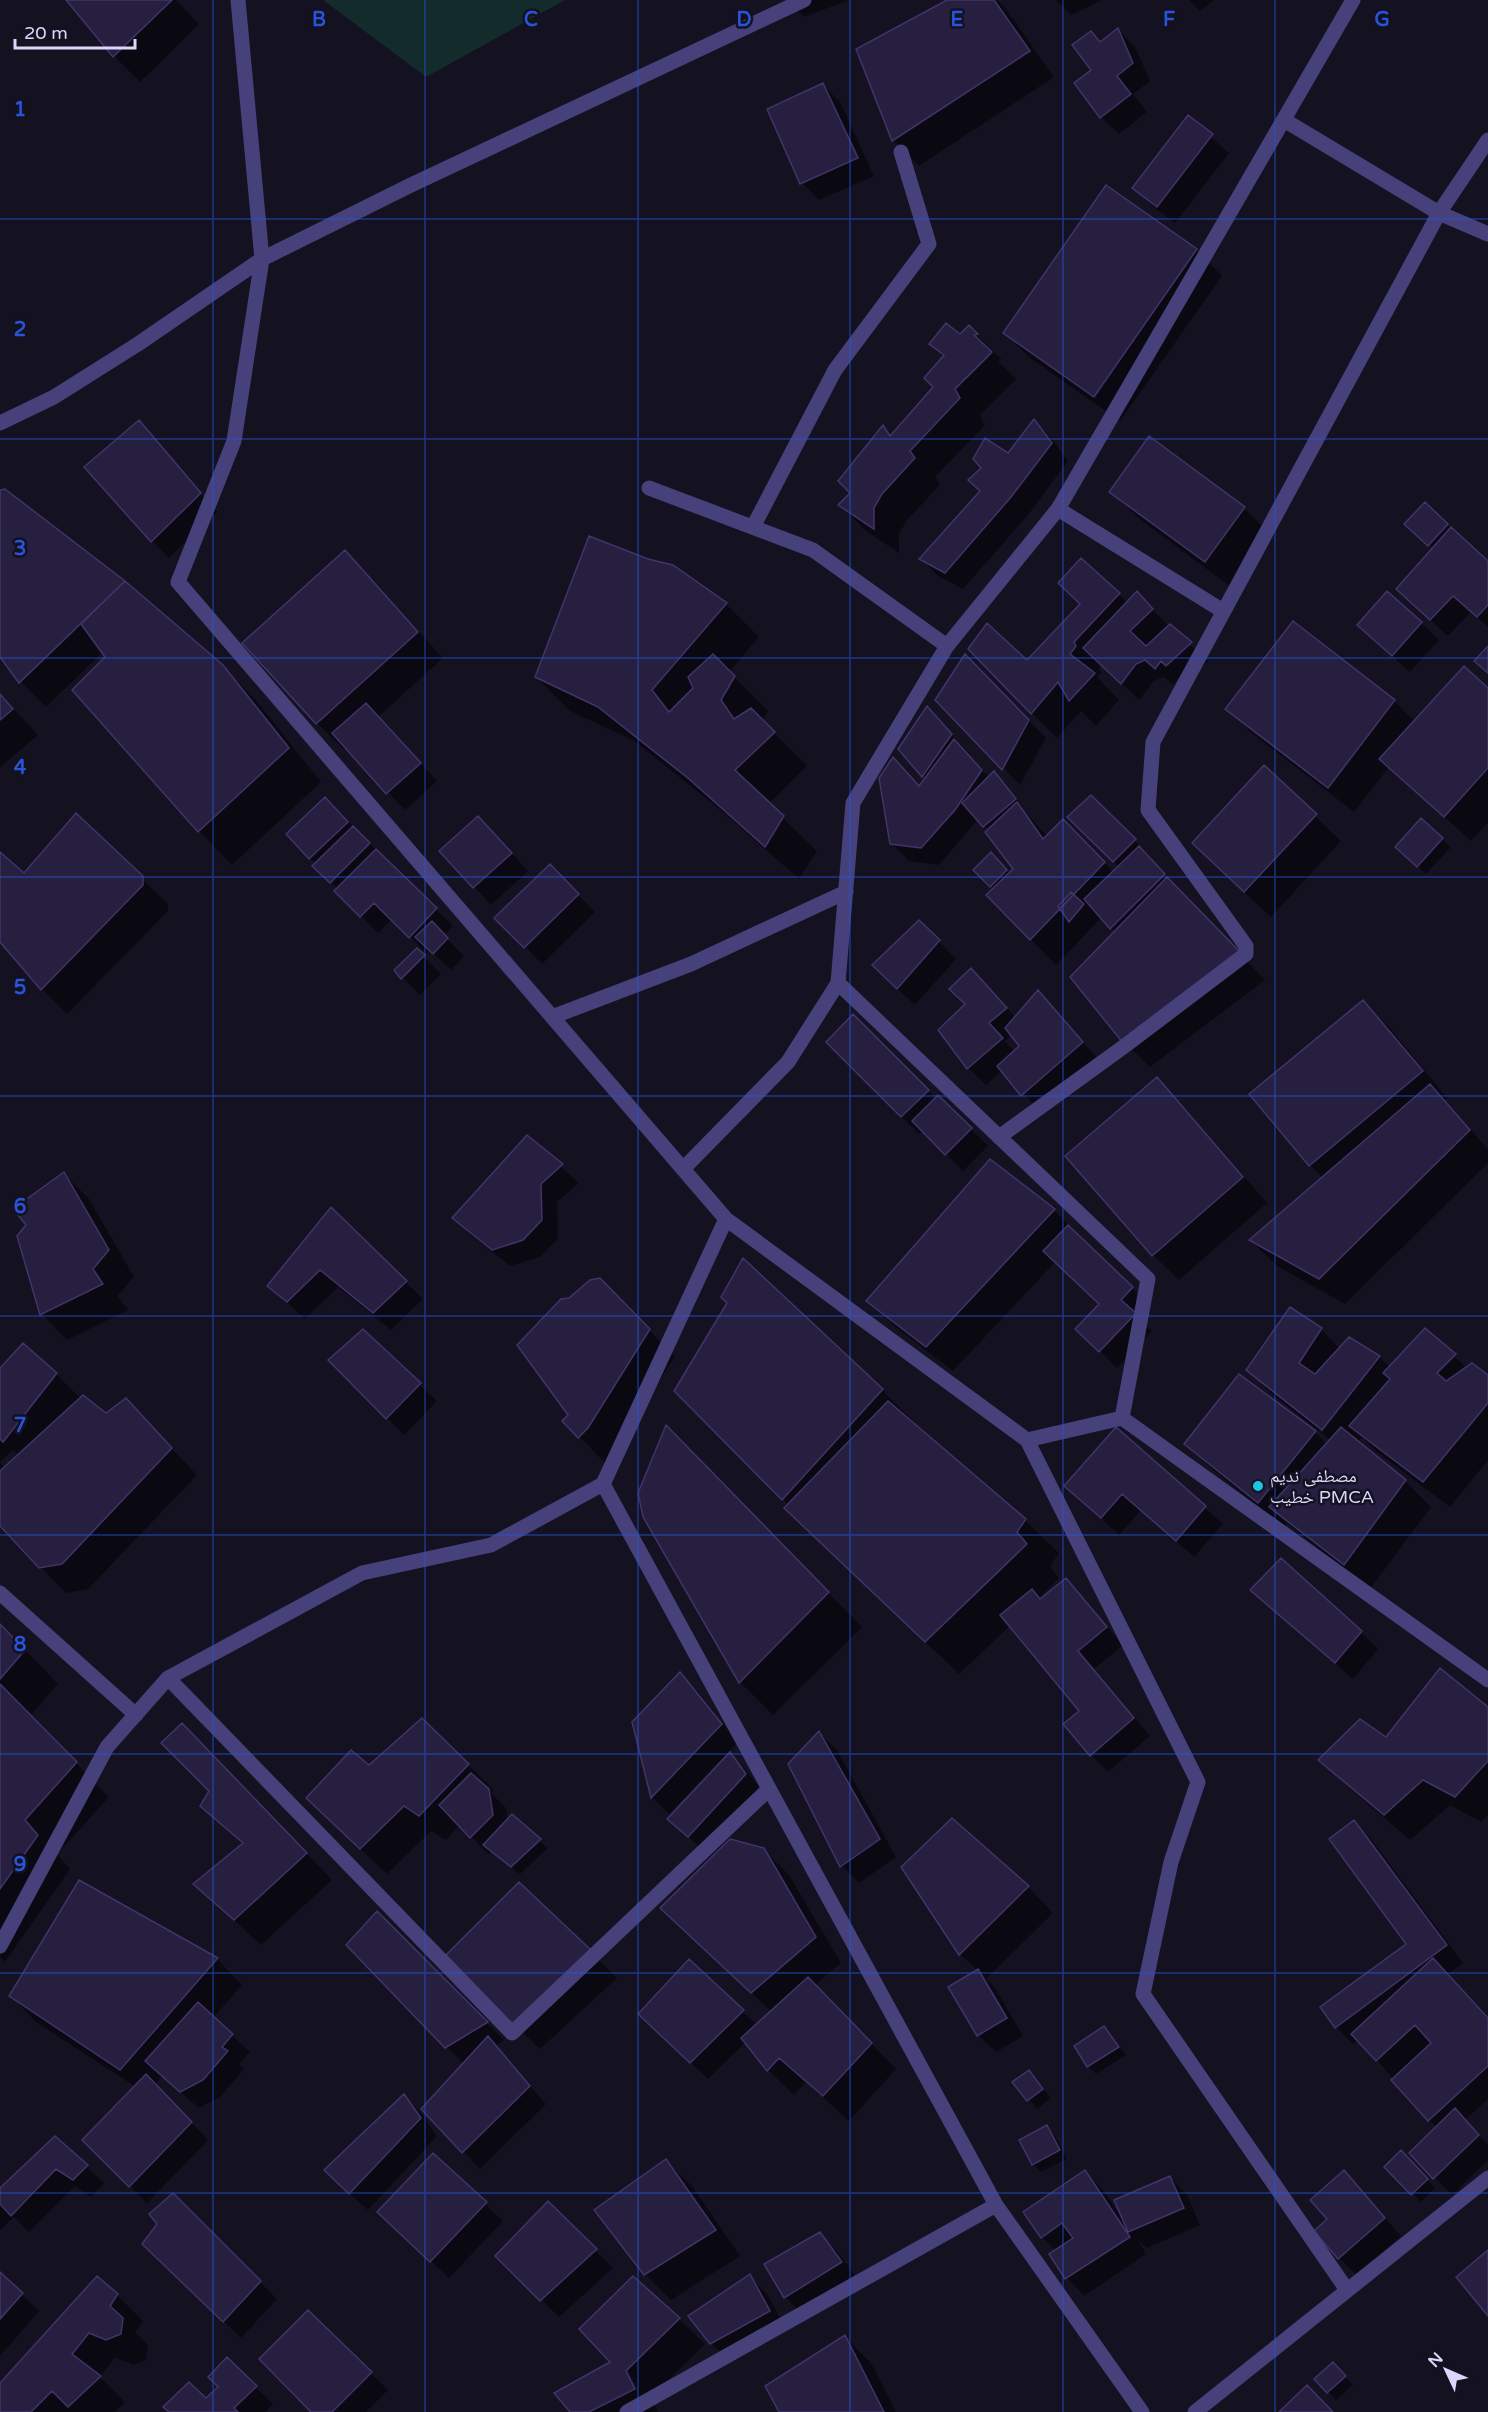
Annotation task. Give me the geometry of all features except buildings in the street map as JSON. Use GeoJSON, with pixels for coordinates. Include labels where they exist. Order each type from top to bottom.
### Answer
{"type":"FeatureCollection","features":[{"type":"Feature","properties":{"kind":"street"},"geometry":{"type":"LineString","coordinates":[[238,0],[262,259],[234,441],[178,582],[726,1219],[1027,1440],[1198,1782],[1171,1862],[1143,1994],[1347,2290]]}},
{"type":"Feature","properties":{"kind":"street"},"geometry":{"type":"LineString","coordinates":[[0,423],[54,397],[138,344],[262,259],[421,180],[804,0]]}},
{"type":"Feature","properties":{"kind":"street"},"geometry":{"type":"LineString","coordinates":[[683,1169],[788,1062],[838,983],[853,802],[947,646],[1058,509],[1353,0]]}},
{"type":"Feature","properties":{"kind":"street"},"geometry":{"type":"LineString","coordinates":[[1284,120],[1439,213],[1488,234]]}},
{"type":"Feature","properties":{"kind":"street"},"geometry":{"type":"LineString","coordinates":[[999,1137],[1246,954],[1246,946],[1148,810],[1153,742],[1439,213],[1488,140]]}},
{"type":"Feature","properties":{"kind":"street"},"geometry":{"type":"LineString","coordinates":[[753,527],[835,370],[929,244],[901,152]]}},
{"type":"Feature","properties":{"kind":"street"},"geometry":{"type":"LineString","coordinates":[[649,488],[813,550],[947,646]]}},
{"type":"Feature","properties":{"kind":"street"},"geometry":{"type":"LineString","coordinates":[[1058,509],[1223,611]]}},
{"type":"Feature","properties":{"kind":"street"},"geometry":{"type":"LineString","coordinates":[[552,1017],[691,963],[846,892]]}},
{"type":"Feature","properties":{"kind":"street"},"geometry":{"type":"LineString","coordinates":[[838,983],[1148,1279],[1122,1418]]}},
{"type":"Feature","properties":{"kind":"street"},"geometry":{"type":"LineString","coordinates":[[0,1946],[107,1747],[168,1678],[362,1573],[491,1545],[603,1484],[726,1219]]}},
{"type":"Feature","properties":{"kind":"street"},"geometry":{"type":"LineString","coordinates":[[1027,1440],[1122,1418],[1488,1680]]}},
{"type":"Feature","properties":{"kind":"street"},"geometry":{"type":"LineString","coordinates":[[603,1484],[996,2205],[1142,2412]]}},
{"type":"Feature","properties":{"kind":"street"},"geometry":{"type":"LineString","coordinates":[[0,1593],[136,1715]]}},
{"type":"Feature","properties":{"kind":"street"},"geometry":{"type":"LineString","coordinates":[[168,1678],[512,2033],[770,1789]]}},
{"type":"Feature","properties":{"kind":"street"},"geometry":{"type":"LineString","coordinates":[[1195,2412],[1488,2178]]}},
{"type":"Feature","properties":{"kind":"street"},"geometry":{"type":"LineString","coordinates":[[627,2412],[996,2205]]}},
{"type":"Feature","properties":{"kind":"green space"},"geometry":{"type":"Polygon","coordinates":[[[323,0],[565,0],[426,77],[323,0]]]}},
{"type":"Feature","properties":{"kind":"place","name":"مصطفى نديم خطيب PMCA"},"geometry":{"type":"Point","coordinates":[1258,1486]}}]}
